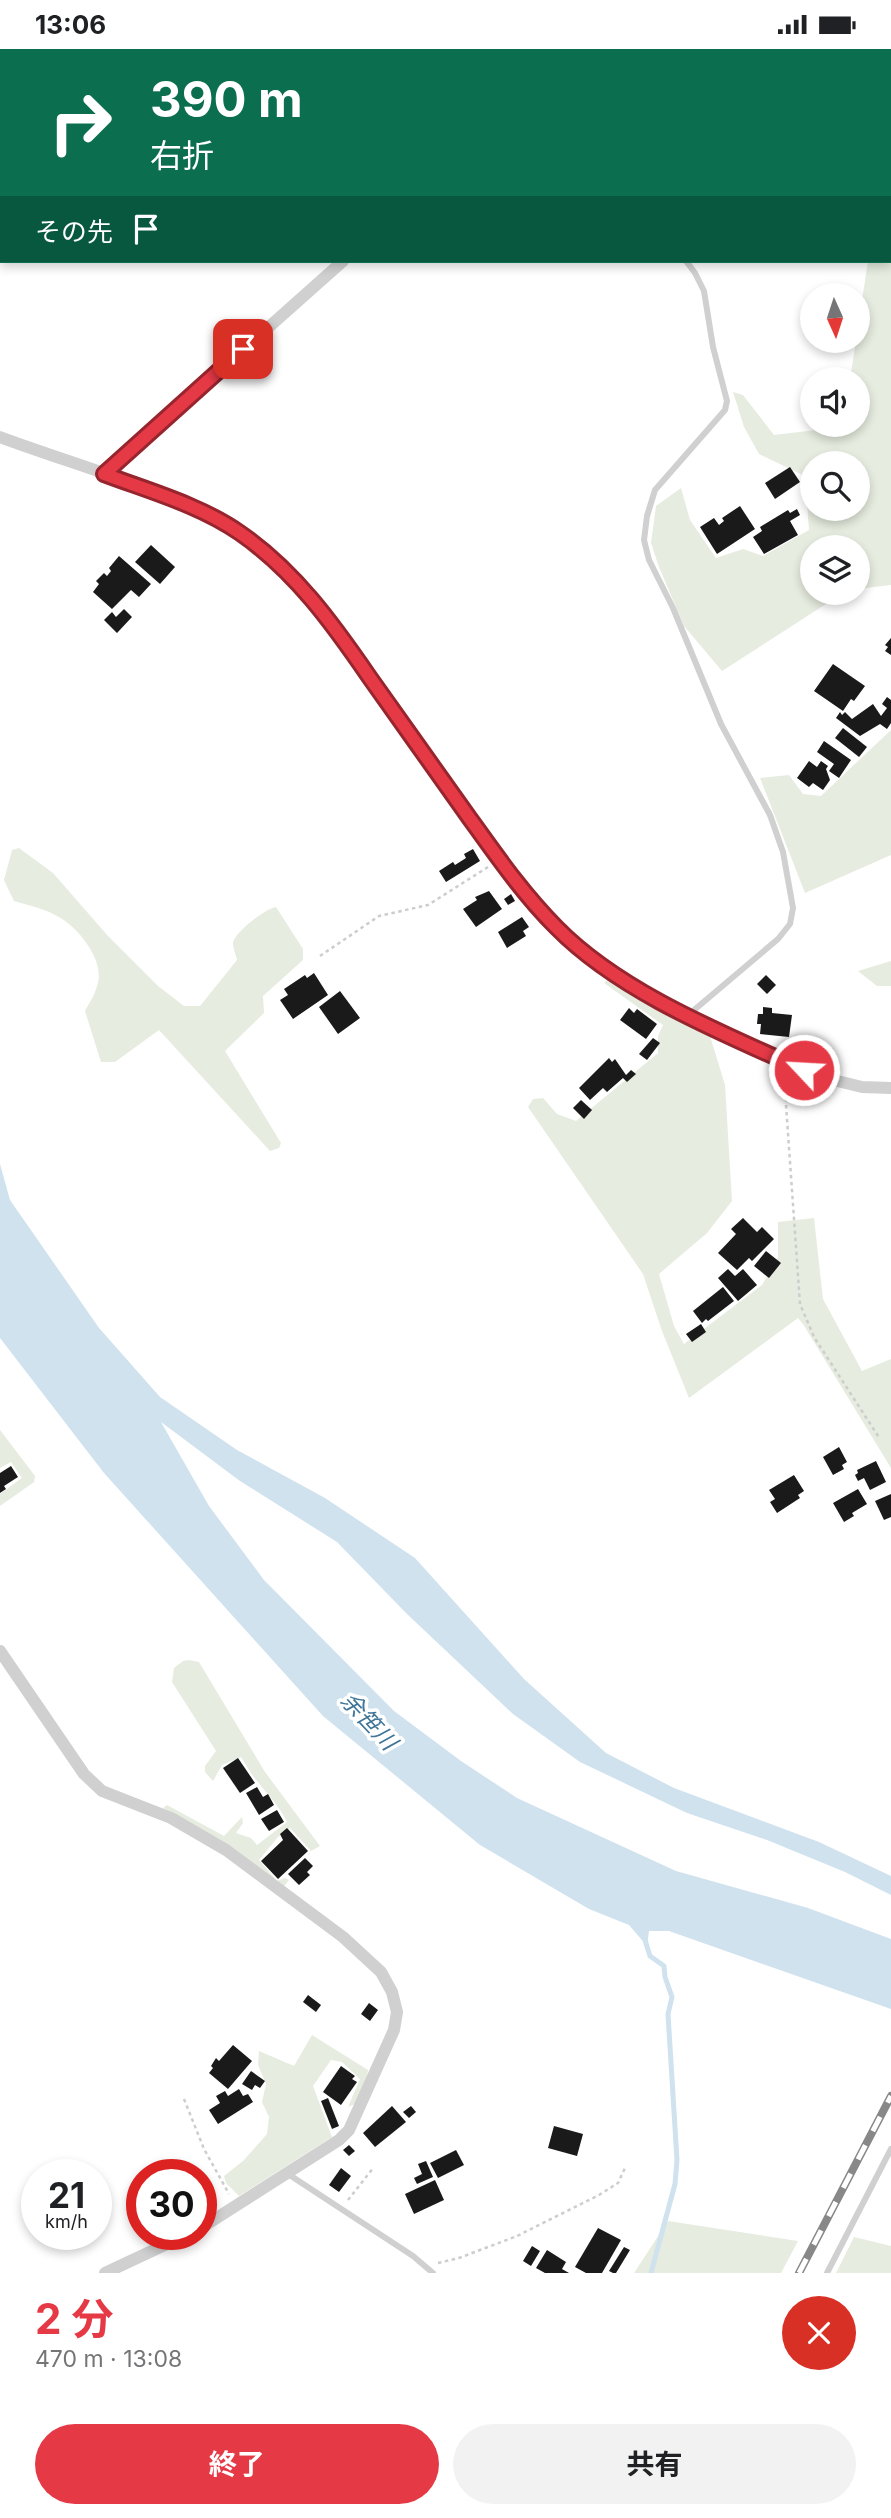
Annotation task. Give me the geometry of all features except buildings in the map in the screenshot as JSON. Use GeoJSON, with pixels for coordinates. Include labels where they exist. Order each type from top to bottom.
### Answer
{"type":"FeatureCollection","features":[{"type":"Feature","properties":{"kind":"street"},"geometry":{"type":"LineString","coordinates":[[104,474],[341,263]]}},
{"type":"Feature","properties":{"kind":"street"},"geometry":{"type":"LineString","coordinates":[[0,437],[193,508],[238,531],[276,560],[311,597],[343,639],[525,894],[559,930],[603,965],[645,993],[688,1016],[790,1064],[835,1082],[891,1088]]}},
{"type":"Feature","properties":{"kind":"street"},"geometry":{"type":"LineString","coordinates":[[0,1651],[84,1774],[102,1791],[171,1818],[226,1850],[343,1937],[382,1972],[387,1982],[397,2012],[394,2030],[349,2130],[339,2140],[217,2218]]}},
{"type":"Feature","properties":{"kind":"street"},"geometry":{"type":"LineString","coordinates":[[105,2273],[154,2250]]}},
{"type":"Feature","properties":{"kind":"lane"},"geometry":{"type":"LineString","coordinates":[[688,263],[704,291],[713,347],[727,401],[725,410],[655,490],[647,516],[644,540],[649,560],[673,608],[720,724],[770,815],[783,852],[793,908],[790,924],[778,939],[688,1016]]}},
{"type":"Feature","properties":{"kind":"lane"},"geometry":{"type":"LineString","coordinates":[[827,2273],[891,2149]]}},
{"type":"Feature","properties":{"kind":"lane"},"geometry":{"type":"LineString","coordinates":[[286,2173],[427,2266],[433,2273]]}},
{"type":"Feature","properties":{"kind":"path"},"geometry":{"type":"LineString","coordinates":[[320,956],[379,916],[428,905],[500,860]]}},
{"type":"Feature","properties":{"kind":"path"},"geometry":{"type":"LineString","coordinates":[[790,1064],[786,1105],[800,1304],[814,1337],[880,1440]]}},
{"type":"Feature","properties":{"kind":"path"},"geometry":{"type":"LineString","coordinates":[[184,2099],[204,2149],[235,2206]]}},
{"type":"Feature","properties":{"kind":"path"},"geometry":{"type":"LineString","coordinates":[[341,2208],[374,2167]]}},
{"type":"Feature","properties":{"kind":"path"},"geometry":{"type":"LineString","coordinates":[[427,2266],[459,2258],[517,2236],[618,2183],[625,2168]]}},
{"type":"Feature","properties":{"kind":"shaded area"},"geometry":{"type":"Polygon","coordinates":[[[868,263],[891,263],[891,585],[870,588],[870,535],[800,535],[809,530],[808,521],[870,521],[870,451],[800,451],[800,474],[759,454],[744,427],[733,392],[743,395],[774,435],[800,432],[800,437],[870,437],[870,367],[852,367],[854,353],[870,353],[870,283],[865,283],[868,263]]]}},
{"type":"Feature","properties":{"kind":"shaded area"},"geometry":{"type":"Polygon","coordinates":[[[681,488],[690,520],[716,558],[743,549],[763,556],[800,535],[800,605],[824,605],[722,671],[684,626],[659,567],[651,543],[656,506],[681,488]]]}},
{"type":"Feature","properties":{"kind":"shaded area"},"geometry":{"type":"Polygon","coordinates":[[[891,730],[891,855],[805,893],[760,778],[789,775],[803,794],[821,796],[891,730]]]}},
{"type":"Feature","properties":{"kind":"shaded area"},"geometry":{"type":"Polygon","coordinates":[[[19,848],[53,873],[108,936],[158,986],[184,1006],[200,1006],[237,960],[233,943],[239,933],[258,916],[276,907],[303,949],[303,960],[263,996],[264,1013],[225,1051],[281,1143],[279,1148],[270,1151],[159,1030],[115,1062],[101,1062],[85,1011],[99,978],[96,961],[81,936],[63,919],[43,909],[14,901],[4,880],[12,850],[19,848]]]}},
{"type":"Feature","properties":{"kind":"shaded area"},"geometry":{"type":"Polygon","coordinates":[[[891,961],[891,986],[877,986],[858,971],[891,961]]]}},
{"type":"Feature","properties":{"kind":"shaded area"},"geometry":{"type":"Polygon","coordinates":[[[610,977],[710,1036],[725,1085],[732,1201],[707,1233],[659,1274],[674,1326],[684,1344],[762,1285],[778,1257],[778,1222],[814,1218],[823,1299],[862,1371],[891,1359],[891,1468],[798,1318],[689,1398],[643,1274],[528,1107],[533,1099],[543,1098],[557,1114],[576,1121],[658,1053],[658,1036],[663,1025],[604,983],[610,977]]]}},
{"type":"Feature","properties":{"kind":"shaded area"},"geometry":{"type":"Polygon","coordinates":[[[0,1430],[35,1476],[34,1482],[0,1506],[0,1494],[22,1478],[11,1462],[0,1468],[0,1430]]]}},
{"type":"Feature","properties":{"kind":"shaded area"},"geometry":{"type":"Polygon","coordinates":[[[189,1660],[199,1662],[265,1772],[320,1846],[311,1851],[290,1828],[278,1837],[259,1860],[277,1881],[285,1878],[289,1880],[282,1889],[221,1841],[163,1808],[167,1805],[224,1836],[242,1817],[243,1823],[236,1833],[251,1838],[257,1845],[287,1822],[241,1757],[222,1765],[213,1781],[205,1772],[205,1766],[216,1751],[172,1682],[174,1668],[189,1660]]]}},
{"type":"Feature","properties":{"kind":"shaded area"},"geometry":{"type":"Polygon","coordinates":[[[312,2035],[368,2070],[355,2104],[348,2107],[360,2079],[342,2062],[331,2060],[313,2086],[332,2137],[239,2196],[226,2183],[224,2176],[243,2161],[267,2134],[269,2117],[262,2102],[266,2084],[258,2065],[259,2051],[294,2066],[312,2035]]]}},
{"type":"Feature","properties":{"kind":"shaded area"},"geometry":{"type":"Polygon","coordinates":[[[668,2221],[798,2241],[781,2273],[634,2273],[668,2221]]]}},
{"type":"Feature","properties":{"kind":"shaded area"},"geometry":{"type":"Polygon","coordinates":[[[854,2237],[891,2246],[891,2273],[836,2273],[854,2237]]]}},
{"type":"Feature","properties":{"kind":"water","name":"余笹川"},"geometry":{"type":"Polygon","coordinates":[[[0,1164],[10,1200],[99,1328],[160,1397],[237,1450],[325,1498],[415,1558],[524,1679],[606,1753],[674,1788],[819,1842],[891,1876],[891,1895],[845,1872],[767,1840],[687,1813],[580,1762],[513,1714],[406,1613],[337,1542],[240,1481],[161,1422],[209,1506],[264,1580],[394,1711],[461,1761],[517,1798],[676,1871],[808,1908],[891,1939],[891,2009],[669,1931],[649,1931],[647,1946],[629,1925],[589,1909],[480,1845],[323,1716],[104,1473],[0,1338],[0,1164]]]}},
{"type":"Feature","properties":{"kind":"waterway"},"geometry":{"type":"LineString","coordinates":[[645,1940],[650,1956],[664,1966],[672,1997],[668,2014],[677,2160],[675,2184],[651,2273]]}},
{"type":"Feature","properties":{"kind":"railway"},"geometry":{"type":"LineString","coordinates":[[799,2273],[891,2096]]}},
{"type":"Feature","properties":{"kind":"route"},"geometry":{"type":"LineString","coordinates":[[243,349],[104,474],[193,508],[238,531],[276,560],[311,597],[525,894],[559,930],[603,965],[645,993],[804,1070]]}}]}
